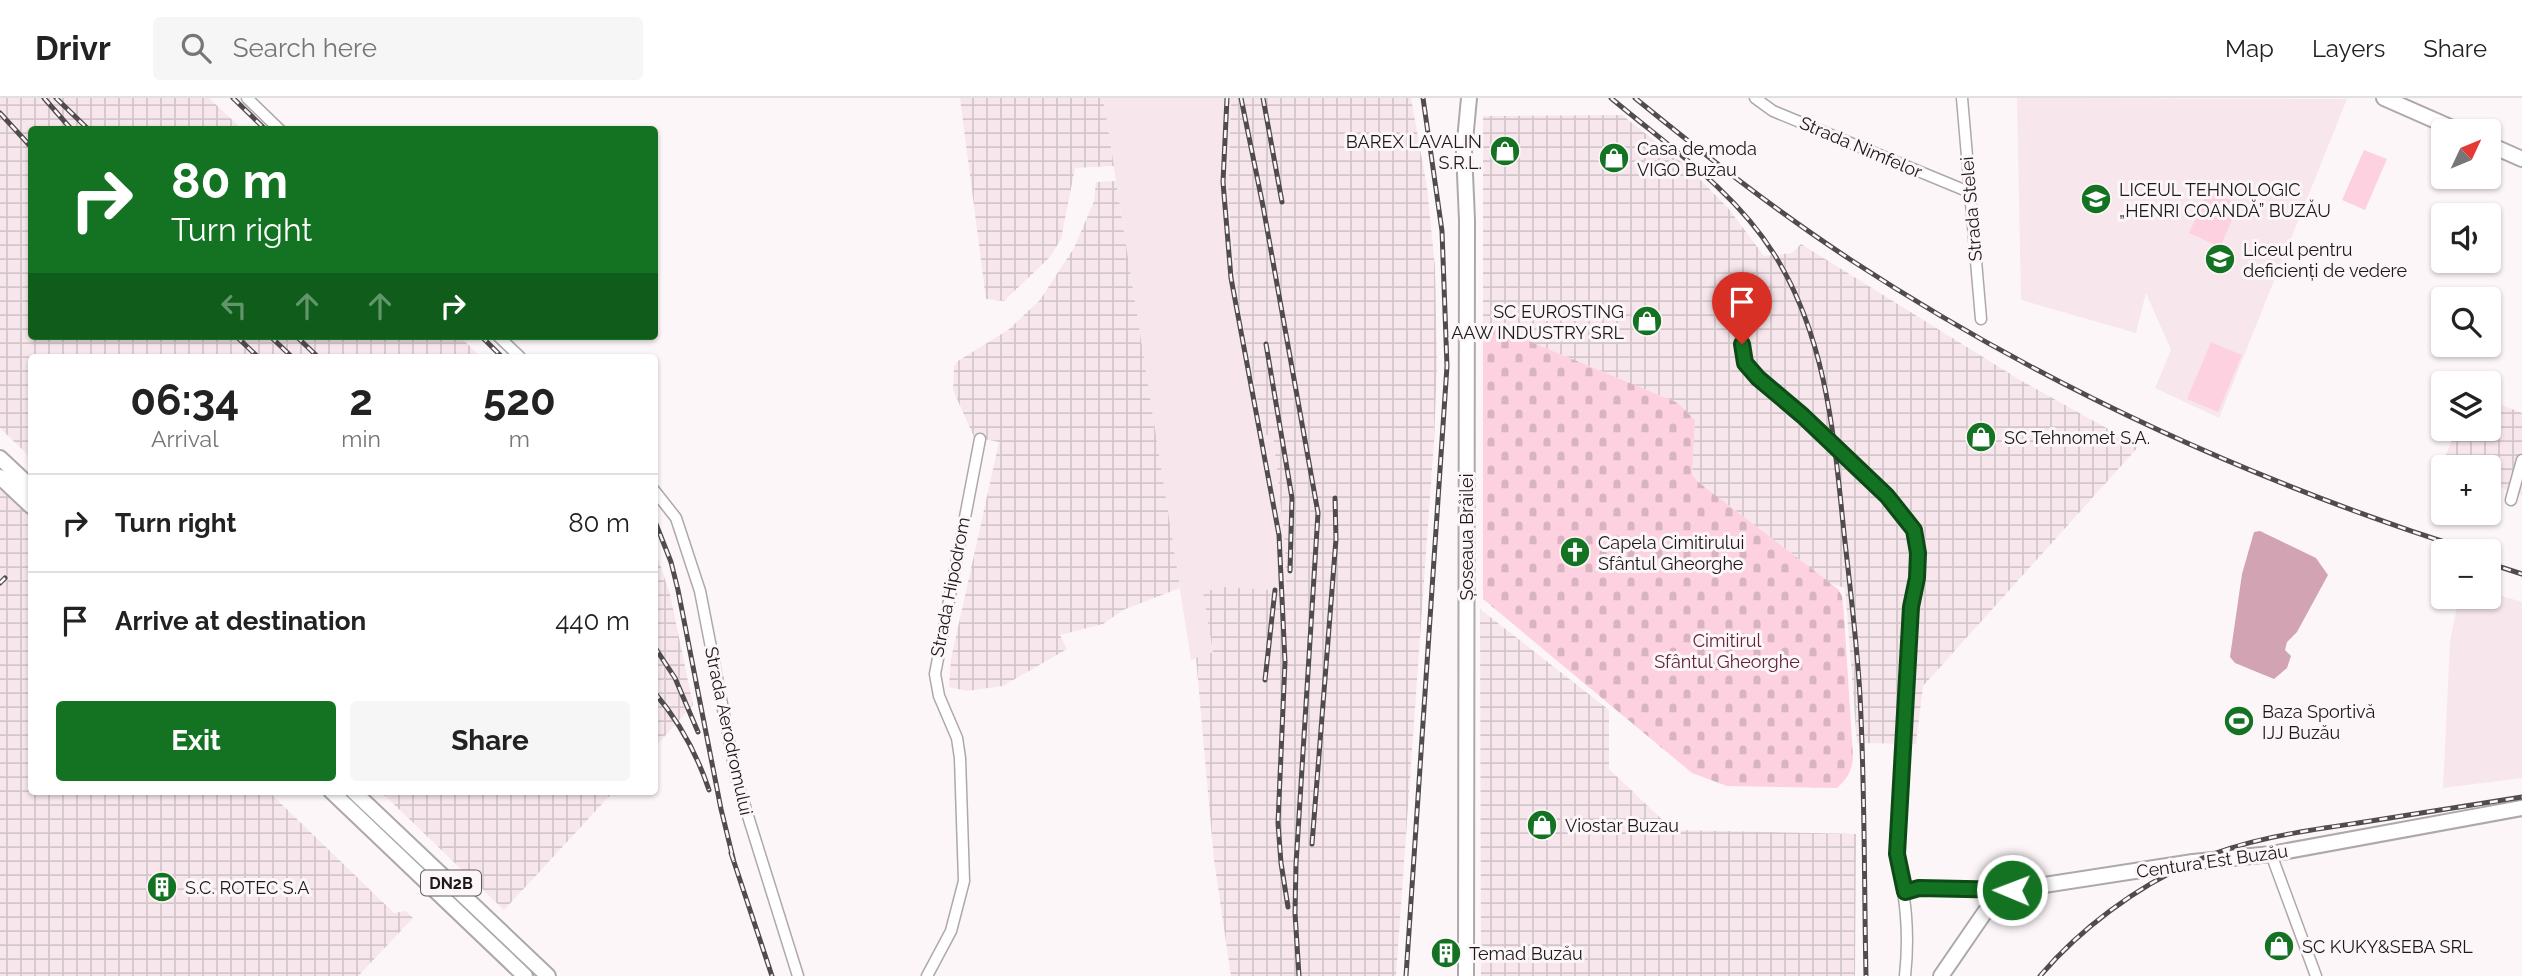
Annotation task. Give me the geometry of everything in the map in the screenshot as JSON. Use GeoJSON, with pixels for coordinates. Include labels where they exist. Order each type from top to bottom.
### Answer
{"type":"FeatureCollection","features":[{"type":"Feature","properties":{"kind":"main road","name":"Șoseaua Brăilei"},"geometry":{"type":"LineString","coordinates":[[1466,976],[1467,220],[1464,151],[1469,98]]}},
{"type":"Feature","properties":{"kind":"main road"},"geometry":{"type":"LineString","coordinates":[[2384,98],[2432,119]]}},
{"type":"Feature","properties":{"kind":"main road"},"geometry":{"type":"LineString","coordinates":[[2501,150],[2522,159]]}},
{"type":"Feature","properties":{"kind":"main road"},"geometry":{"type":"LineString","coordinates":[[0,458],[28,484]]}},
{"type":"Feature","properties":{"kind":"main road"},"geometry":{"type":"LineString","coordinates":[[0,477],[28,502]]}},
{"type":"Feature","properties":{"kind":"main road","name":"DN2B"},"geometry":{"type":"LineString","coordinates":[[335,795],[525,976]]}},
{"type":"Feature","properties":{"kind":"main road","name":"DN2B"},"geometry":{"type":"LineString","coordinates":[[357,795],[548,976]]}},
{"type":"Feature","properties":{"kind":"main road","name":"Centura Est Buzău"},"geometry":{"type":"LineString","coordinates":[[2012,890],[2185,863],[2271,854],[2522,807]]}},
{"type":"Feature","properties":{"kind":"main road"},"geometry":{"type":"LineString","coordinates":[[1941,976],[1985,912],[2012,890]]}},
{"type":"Feature","properties":{"kind":"street"},"geometry":{"type":"LineString","coordinates":[[247,98],[276,126]]}},
{"type":"Feature","properties":{"kind":"street","name":"Strada Stelei"},"geometry":{"type":"LineString","coordinates":[[1962,98],[1982,319]]}},
{"type":"Feature","properties":{"kind":"street","name":"Strada Nimfelor"},"geometry":{"type":"LineString","coordinates":[[1757,99],[1773,111],[1969,192]]}},
{"type":"Feature","properties":{"kind":"street"},"geometry":{"type":"LineString","coordinates":[[502,340],[517,354]]}},
{"type":"Feature","properties":{"kind":"street"},"geometry":{"type":"LineString","coordinates":[[1742,344],[1745,363],[1758,378],[1803,416],[1887,496],[1914,530],[1918,553],[1917,578],[1911,607],[1897,854],[1905,892],[1908,952],[1905,976]]}},
{"type":"Feature","properties":{"kind":"street","name":"Strada Hipodrom"},"geometry":{"type":"LineString","coordinates":[[928,976],[951,931],[964,881],[960,758],[957,738],[939,696],[935,674],[980,439]]}},
{"type":"Feature","properties":{"kind":"street"},"geometry":{"type":"LineString","coordinates":[[2511,500],[2522,460]]}},
{"type":"Feature","properties":{"kind":"street","name":"Strada Aerodromului"},"geometry":{"type":"LineString","coordinates":[[658,495],[676,518],[700,591],[737,782],[798,976]]}},
{"type":"Feature","properties":{"kind":"street"},"geometry":{"type":"LineString","coordinates":[[2271,854],[2316,976]]}},
{"type":"Feature","properties":{"kind":"street"},"geometry":{"type":"LineString","coordinates":[[1905,892],[1919,888],[2012,890]]}},
{"type":"Feature","properties":{"kind":"shaded area"},"geometry":{"type":"Polygon","coordinates":[[[0,98],[209,98],[239,126],[28,126],[28,340],[463,340],[478,354],[28,354],[28,455],[0,428],[0,98]]]}},
{"type":"Feature","properties":{"kind":"shaded area"},"geometry":{"type":"Polygon","coordinates":[[[960,98],[1103,98],[1114,166],[1075,168],[1061,239],[1050,257],[1004,301],[986,299],[960,98]]]}},
{"type":"Feature","properties":{"kind":"shaded area"},"geometry":{"type":"Polygon","coordinates":[[[1103,98],[1231,98],[1228,198],[1238,299],[1264,435],[1273,434],[1285,545],[1286,592],[1272,590],[1213,653],[1191,660],[1103,98]]]}},
{"type":"Feature","properties":{"kind":"shaded area"},"geometry":{"type":"Polygon","coordinates":[[[1231,98],[1411,98],[1427,187],[1435,267],[1437,366],[1396,976],[1231,976],[1214,860],[1196,658],[1213,652],[1203,592],[1224,587],[1286,591],[1285,545],[1273,435],[1264,435],[1238,299],[1228,198],[1231,98]]]}},
{"type":"Feature","properties":{"kind":"shaded area"},"geometry":{"type":"Polygon","coordinates":[[[2017,98],[2347,99],[2219,418],[2155,388],[2171,350],[2146,293],[2136,333],[2021,300],[2017,98]]]}},
{"type":"Feature","properties":{"kind":"shaded area"},"geometry":{"type":"Polygon","coordinates":[[[1622,115],[1689,168],[1728,208],[1764,256],[1792,253],[1801,244],[2020,380],[2139,446],[1923,686],[1916,744],[1857,743],[1845,588],[1830,583],[1697,481],[1692,474],[1695,420],[1678,403],[1483,322],[1483,116],[1622,115]]]}},
{"type":"Feature","properties":{"kind":"shaded area"},"geometry":{"type":"Polygon","coordinates":[[[1116,181],[1180,588],[1123,610],[1103,624],[1060,635],[1067,649],[1003,686],[967,691],[949,687],[951,659],[999,442],[974,437],[953,390],[954,366],[1008,330],[1040,300],[1074,248],[1094,201],[1096,182],[1116,181]]]}},
{"type":"Feature","properties":{"kind":"shaded area"},"geometry":{"type":"Polygon","coordinates":[[[2501,405],[2522,413],[2522,496],[2501,488],[2501,455],[2446,455],[2451,441],[2501,441],[2501,405]]]}},
{"type":"Feature","properties":{"kind":"shaded area","name":"S.C. ROTEC S.A"},"geometry":{"type":"Polygon","coordinates":[[[0,489],[28,515],[28,795],[272,795],[394,913],[406,911],[413,918],[358,976],[0,976],[0,489]]]}},
{"type":"Feature","properties":{"kind":"shaded area"},"geometry":{"type":"Polygon","coordinates":[[[2260,531],[2316,558],[2328,575],[2297,632],[2287,642],[2285,650],[2291,656],[2287,668],[2274,679],[2235,663],[2230,657],[2242,574],[2254,532],[2260,531]]]}},
{"type":"Feature","properties":{"kind":"shaded area"},"geometry":{"type":"Polygon","coordinates":[[[658,559],[670,594],[693,705],[658,744],[658,559]]]}},
{"type":"Feature","properties":{"kind":"shaded area"},"geometry":{"type":"Polygon","coordinates":[[[2501,596],[2522,602],[2522,778],[2443,788],[2450,641],[2457,609],[2501,609],[2501,596]]]}},
{"type":"Feature","properties":{"kind":"shaded area"},"geometry":{"type":"Polygon","coordinates":[[[1480,609],[1609,710],[1609,769],[1673,830],[1856,834],[1855,976],[1481,976],[1480,609]]]}},
{"type":"Feature","properties":{"kind":"shaded area"},"geometry":{"type":"Polygon","coordinates":[[[384,795],[610,795],[504,910],[384,795]]]}},
{"type":"Feature","properties":{"kind":"green space"},"geometry":{"type":"Polygon","coordinates":[[[2364,150],[2387,159],[2365,210],[2342,200],[2364,150]]]}},
{"type":"Feature","properties":{"kind":"green space"},"geometry":{"type":"Polygon","coordinates":[[[2208,191],[2239,204],[2220,247],[2189,233],[2208,191]]]}},
{"type":"Feature","properties":{"kind":"green space","name":"Cimitirul Sfântul Gheorghe"},"geometry":{"type":"Polygon","coordinates":[[[1483,322],[1678,403],[1695,420],[1692,474],[1697,481],[1838,589],[1842,596],[1844,614],[1853,757],[1848,774],[1837,788],[1727,786],[1692,773],[1483,599],[1483,322]]]}},
{"type":"Feature","properties":{"kind":"green space"},"geometry":{"type":"Polygon","coordinates":[[[2211,342],[2242,355],[2218,412],[2187,399],[2211,342]]]}},
{"type":"Feature","properties":{"kind":"railway"},"geometry":{"type":"LineString","coordinates":[[44,98],[68,126]]}},
{"type":"Feature","properties":{"kind":"railway"},"geometry":{"type":"LineString","coordinates":[[56,98],[85,126]]}},
{"type":"Feature","properties":{"kind":"railway"},"geometry":{"type":"LineString","coordinates":[[233,98],[262,126]]}},
{"type":"Feature","properties":{"kind":"railway"},"geometry":{"type":"LineString","coordinates":[[1227,98],[1223,182],[1231,278],[1279,535],[1285,662],[1278,823],[1288,907]]}},
{"type":"Feature","properties":{"kind":"railway"},"geometry":{"type":"LineString","coordinates":[[1241,98],[1318,513],[1296,864],[1295,913],[1299,976]]}},
{"type":"Feature","properties":{"kind":"railway"},"geometry":{"type":"LineString","coordinates":[[1263,98],[1282,202]]}},
{"type":"Feature","properties":{"kind":"railway"},"geometry":{"type":"LineString","coordinates":[[1406,976],[1447,366],[1442,231],[1423,98]]}},
{"type":"Feature","properties":{"kind":"railway"},"geometry":{"type":"LineString","coordinates":[[1611,98],[1699,170],[1758,231],[1792,286],[1817,354],[1836,461],[1859,676],[1866,976]]}},
{"type":"Feature","properties":{"kind":"railway"},"geometry":{"type":"LineString","coordinates":[[1635,98],[1795,222],[1924,306],[1998,348],[2074,389],[2230,462],[2436,539]]}},
{"type":"Feature","properties":{"kind":"railway"},"geometry":{"type":"LineString","coordinates":[[0,113],[28,144]]}},
{"type":"Feature","properties":{"kind":"railway"},"geometry":{"type":"LineString","coordinates":[[240,340],[255,354]]}},
{"type":"Feature","properties":{"kind":"railway"},"geometry":{"type":"LineString","coordinates":[[274,340],[289,354]]}},
{"type":"Feature","properties":{"kind":"railway"},"geometry":{"type":"LineString","coordinates":[[300,340],[315,354]]}},
{"type":"Feature","properties":{"kind":"railway"},"geometry":{"type":"LineString","coordinates":[[485,340],[499,354]]}},
{"type":"Feature","properties":{"kind":"railway"},"geometry":{"type":"LineString","coordinates":[[1266,344],[1292,498],[1290,571]]}},
{"type":"Feature","properties":{"kind":"railway"},"geometry":{"type":"LineString","coordinates":[[1312,844],[1336,539],[1335,498]]}},
{"type":"Feature","properties":{"kind":"railway"},"geometry":{"type":"LineString","coordinates":[[658,529],[678,590],[734,862]]}},
{"type":"Feature","properties":{"kind":"railway"},"geometry":{"type":"LineString","coordinates":[[2501,567],[2522,574]]}},
{"type":"Feature","properties":{"kind":"railway"},"geometry":{"type":"LineString","coordinates":[[0,583],[5,578]]}},
{"type":"Feature","properties":{"kind":"railway"},"geometry":{"type":"LineString","coordinates":[[1265,680],[1275,590]]}},
{"type":"Feature","properties":{"kind":"railway"},"geometry":{"type":"LineString","coordinates":[[658,652],[675,678],[698,732]]}},
{"type":"Feature","properties":{"kind":"railway"},"geometry":{"type":"LineString","coordinates":[[658,697],[686,738],[709,790]]}},
{"type":"Feature","properties":{"kind":"railway"},"geometry":{"type":"LineString","coordinates":[[2040,976],[2073,942],[2110,911],[2172,872],[2213,854],[2295,833],[2522,797]]}},
{"type":"Feature","properties":{"kind":"railway"},"geometry":{"type":"LineString","coordinates":[[731,853],[772,976]]}},
{"type":"Feature","properties":{"kind":"place","name":"BAREX LAVALIN S.R.L."},"geometry":{"type":"Point","coordinates":[1505,151]}},
{"type":"Feature","properties":{"kind":"place","name":"Casa de moda VIGO Buzau"},"geometry":{"type":"Point","coordinates":[1614,158]}},
{"type":"Feature","properties":{"kind":"place","name":"LICEUL TEHNOLOGIC „HENRI COANDĂ” BUZĂU"},"geometry":{"type":"Point","coordinates":[2096,199]}},
{"type":"Feature","properties":{"kind":"place","name":"Liceul pentru deficienți de vedere"},"geometry":{"type":"Point","coordinates":[2220,259]}},
{"type":"Feature","properties":{"kind":"place","name":"SC EUROSTING AAW INDUSTRY SRL"},"geometry":{"type":"Point","coordinates":[1647,321]}},
{"type":"Feature","properties":{"kind":"place","name":"SC Tehnomet S.A."},"geometry":{"type":"Point","coordinates":[1981,437]}},
{"type":"Feature","properties":{"kind":"place","name":"Capela Cimitirului Sfântul Gheorghe"},"geometry":{"type":"Point","coordinates":[1575,552]}},
{"type":"Feature","properties":{"kind":"place","name":"Baza Sportivă IJJ Buzău"},"geometry":{"type":"Point","coordinates":[2239,721]}},
{"type":"Feature","properties":{"kind":"place","name":"Viostar Buzau"},"geometry":{"type":"Point","coordinates":[1542,825]}},
{"type":"Feature","properties":{"kind":"place","name":"S.C. ROTEC S.A"},"geometry":{"type":"Point","coordinates":[162,887]}},
{"type":"Feature","properties":{"kind":"place","name":"SC KUKY&SEBA SRL"},"geometry":{"type":"Point","coordinates":[2279,946]}},
{"type":"Feature","properties":{"kind":"place","name":"Temad Buzău"},"geometry":{"type":"Point","coordinates":[1446,953]}},
{"type":"Feature","properties":{"kind":"route"},"geometry":{"type":"LineString","coordinates":[[1742,344],[1745,363],[1758,378],[1803,416],[1887,496],[1914,530],[1918,553],[1917,578],[1911,607],[1899,779],[1897,854],[1905,892],[1919,888],[2012,890]]}}]}
